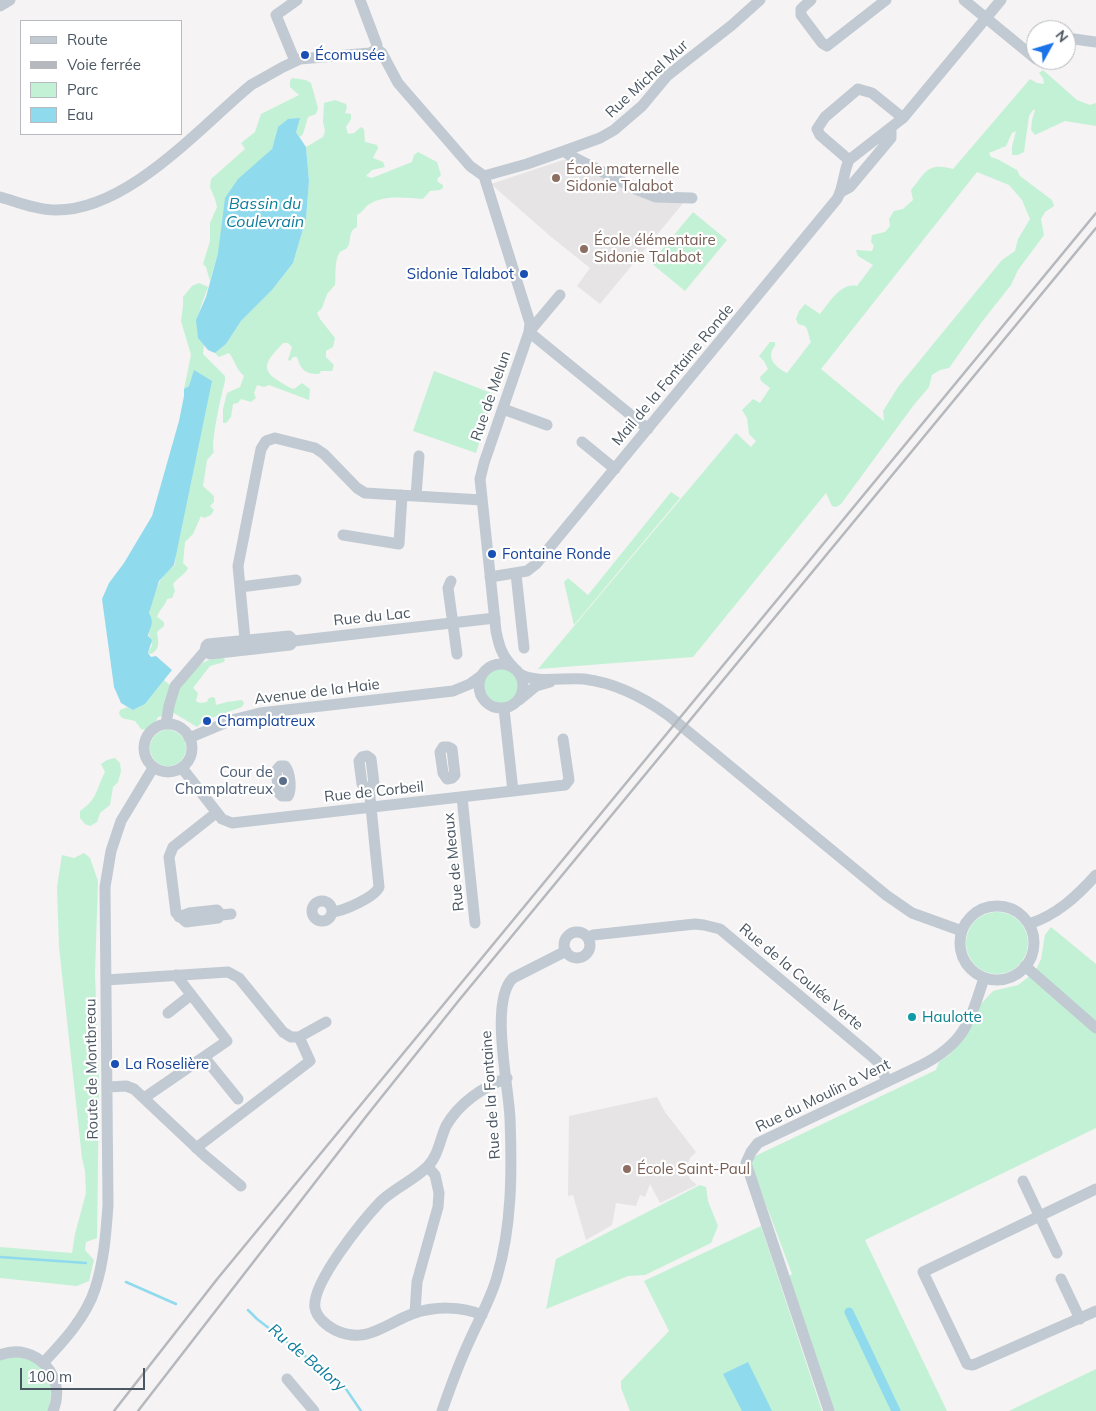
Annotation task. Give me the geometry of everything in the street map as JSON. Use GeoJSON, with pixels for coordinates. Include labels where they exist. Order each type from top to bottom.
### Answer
{"type":"FeatureCollection","features":[{"type":"Feature","properties":{"kind":"street"},"geometry":{"type":"LineString","coordinates":[[0,6],[10,0]]}},
{"type":"Feature","properties":{"kind":"street"},"geometry":{"type":"LineString","coordinates":[[295,61],[276,15],[297,0]]}},
{"type":"Feature","properties":{"kind":"street"},"geometry":{"type":"LineString","coordinates":[[360,0],[372,30],[377,49],[382,53],[398,83],[470,166],[484,176]]}},
{"type":"Feature","properties":{"kind":"street","name":"Rue Michel Mur"},"geometry":{"type":"LineString","coordinates":[[484,176],[564,151],[600,138],[614,130],[642,106],[667,76],[732,25],[760,0]]}},
{"type":"Feature","properties":{"kind":"street"},"geometry":{"type":"LineString","coordinates":[[812,0],[801,9],[800,15],[822,43],[827,46],[886,0]]}},
{"type":"Feature","properties":{"kind":"street"},"geometry":{"type":"LineString","coordinates":[[964,0],[1026,51]]}},
{"type":"Feature","properties":{"kind":"street"},"geometry":{"type":"LineString","coordinates":[[903,118],[872,93],[858,89],[825,117],[817,129],[820,135],[849,160],[903,118],[1001,0]]}},
{"type":"Feature","properties":{"kind":"street"},"geometry":{"type":"LineString","coordinates":[[1076,39],[1096,42]]}},
{"type":"Feature","properties":{"kind":"street"},"geometry":{"type":"LineString","coordinates":[[0,197],[38,208],[56,210],[83,206],[109,197],[127,187],[162,162],[251,85],[295,61],[308,58],[370,54],[377,49]]}},
{"type":"Feature","properties":{"kind":"street"},"geometry":{"type":"LineString","coordinates":[[842,192],[850,187],[891,138],[891,128]]}},
{"type":"Feature","properties":{"kind":"street"},"geometry":{"type":"LineString","coordinates":[[564,151],[638,190],[656,197],[692,198]]}},
{"type":"Feature","properties":{"kind":"street","name":"Mail de la Fontaine Ronde"},"geometry":{"type":"LineString","coordinates":[[490,577],[527,572],[536,564],[837,200],[842,192],[846,166],[849,160]]}},
{"type":"Feature","properties":{"kind":"street","name":"Rue de Melun"},"geometry":{"type":"LineString","coordinates":[[484,176],[530,323],[529,332],[480,478],[496,631],[500,650],[516,671]]}},
{"type":"Feature","properties":{"kind":"street"},"geometry":{"type":"LineString","coordinates":[[560,295],[529,332],[648,429]]}},
{"type":"Feature","properties":{"kind":"street"},"geometry":{"type":"LineString","coordinates":[[503,409],[547,425]]}},
{"type":"Feature","properties":{"kind":"street"},"geometry":{"type":"LineString","coordinates":[[245,645],[238,566],[261,449],[266,441],[276,438],[315,448],[324,454],[357,488],[365,493],[482,500]]}},
{"type":"Feature","properties":{"kind":"street"},"geometry":{"type":"LineString","coordinates":[[582,442],[614,469]]}},
{"type":"Feature","properties":{"kind":"street"},"geometry":{"type":"LineString","coordinates":[[416,496],[419,456]]}},
{"type":"Feature","properties":{"kind":"street"},"geometry":{"type":"LineString","coordinates":[[343,534],[399,544],[402,495]]}},
{"type":"Feature","properties":{"kind":"street"},"geometry":{"type":"LineString","coordinates":[[516,574],[524,648]]}},
{"type":"Feature","properties":{"kind":"street"},"geometry":{"type":"LineString","coordinates":[[240,586],[296,580]]}},
{"type":"Feature","properties":{"kind":"street"},"geometry":{"type":"LineString","coordinates":[[451,581],[448,588],[457,654]]}},
{"type":"Feature","properties":{"kind":"street","name":"Rue du Lac"},"geometry":{"type":"LineString","coordinates":[[166,724],[175,686],[205,651],[210,654],[245,645],[290,645],[294,641],[495,618]]}},
{"type":"Feature","properties":{"kind":"street","name":"Rue de Melun"},"geometry":{"type":"LineString","coordinates":[[482,674],[494,657],[496,631]]}},
{"type":"Feature","properties":{"kind":"street"},"geometry":{"type":"LineString","coordinates":[[584,680],[547,683],[536,686],[516,703],[504,708],[492,707],[482,698],[478,687],[482,674],[495,664],[501,664],[531,679],[584,680],[623,688],[653,704],[668,715],[886,895],[912,913],[962,931]]}},
{"type":"Feature","properties":{"kind":"street"},"geometry":{"type":"LineString","coordinates":[[516,671],[524,686],[516,703]]}},
{"type":"Feature","properties":{"kind":"street","name":"Avenue de la Haie"},"geometry":{"type":"LineString","coordinates":[[453,691],[470,684],[482,674]]}},
{"type":"Feature","properties":{"kind":"street","name":"Avenue de la Haie"},"geometry":{"type":"LineString","coordinates":[[189,738],[232,720],[260,713],[453,691],[473,694],[482,698]]}},
{"type":"Feature","properties":{"kind":"street"},"geometry":{"type":"LineString","coordinates":[[504,708],[513,791]]}},
{"type":"Feature","properties":{"kind":"street"},"geometry":{"type":"LineString","coordinates":[[166,724],[172,725],[182,729],[189,738],[192,751],[187,763],[182,768],[167,773],[160,771],[153,768],[145,757],[144,743],[146,737],[155,728],[166,724]]}},
{"type":"Feature","properties":{"kind":"street","name":"Rue de Corbeil"},"geometry":{"type":"LineString","coordinates":[[182,768],[216,813],[222,819],[232,823],[565,785],[569,780],[563,739]]}},
{"type":"Feature","properties":{"kind":"street","name":"Route de Montbreau"},"geometry":{"type":"LineString","coordinates":[[44,1362],[83,1316],[95,1291],[104,1257],[108,1205],[105,888],[111,851],[121,821],[153,768]]}},
{"type":"Feature","properties":{"kind":"street","name":"Rue de Meaux"},"geometry":{"type":"LineString","coordinates":[[449,779],[457,797],[475,923]]}},
{"type":"Feature","properties":{"kind":"street"},"geometry":{"type":"LineString","coordinates":[[332,912],[339,911],[374,894],[379,887],[368,787]]}},
{"type":"Feature","properties":{"kind":"street"},"geometry":{"type":"LineString","coordinates":[[286,796],[288,816]]}},
{"type":"Feature","properties":{"kind":"street"},"geometry":{"type":"LineString","coordinates":[[216,813],[173,847],[169,857],[176,913],[179,917],[186,922],[218,918],[226,914]]}},
{"type":"Feature","properties":{"kind":"street"},"geometry":{"type":"LineString","coordinates":[[1030,924],[1046,918],[1065,906],[1096,875]]}},
{"type":"Feature","properties":{"kind":"street"},"geometry":{"type":"LineString","coordinates":[[1000,906],[1011,908],[1022,915],[1030,924],[1034,946],[1032,957],[1018,973],[1008,978],[997,980],[984,978],[968,964],[962,954],[960,942],[962,931],[968,920],[976,912],[988,907],[1000,906]]}},
{"type":"Feature","properties":{"kind":"street","name":"Rue de la Coulée Verte"},"geometry":{"type":"LineString","coordinates":[[566,950],[565,939],[571,933],[578,931],[588,937],[695,924],[704,924],[720,929],[878,1062],[887,1082]]}},
{"type":"Feature","properties":{"kind":"street"},"geometry":{"type":"LineString","coordinates":[[566,950],[573,957],[585,955],[590,944],[588,937]]}},
{"type":"Feature","properties":{"kind":"street","name":"Rue de la Fontaine"},"geometry":{"type":"LineString","coordinates":[[442,1411],[468,1343],[482,1315],[497,1276],[509,1220],[511,1133],[502,1014],[506,987],[513,978],[566,950]]}},
{"type":"Feature","properties":{"kind":"street"},"geometry":{"type":"LineString","coordinates":[[1025,966],[1096,1028]]}},
{"type":"Feature","properties":{"kind":"street"},"geometry":{"type":"LineString","coordinates":[[106,980],[228,972],[239,978],[283,1032],[291,1037],[299,1037],[326,1022]]}},
{"type":"Feature","properties":{"kind":"street"},"geometry":{"type":"LineString","coordinates":[[144,1098],[226,1041],[176,975]]}},
{"type":"Feature","properties":{"kind":"street","name":"Rue du Moulin à Vent"},"geometry":{"type":"LineString","coordinates":[[829,1411],[746,1164],[750,1152],[758,1143],[887,1082],[935,1058],[950,1048],[961,1036],[969,1022],[984,978]]}},
{"type":"Feature","properties":{"kind":"street"},"geometry":{"type":"LineString","coordinates":[[168,1013],[191,995]]}},
{"type":"Feature","properties":{"kind":"street"},"geometry":{"type":"LineString","coordinates":[[196,1148],[310,1061],[299,1037]]}},
{"type":"Feature","properties":{"kind":"street"},"geometry":{"type":"LineString","coordinates":[[204,1056],[238,1099]]}},
{"type":"Feature","properties":{"kind":"street"},"geometry":{"type":"LineString","coordinates":[[482,1315],[471,1310],[443,1308],[415,1313],[370,1334],[346,1334],[333,1330],[322,1322],[315,1309],[317,1295],[329,1268],[352,1234],[382,1200],[428,1167],[447,1126],[465,1103],[487,1086],[507,1078]]}},
{"type":"Feature","properties":{"kind":"street"},"geometry":{"type":"LineString","coordinates":[[108,1087],[126,1086],[134,1089],[196,1148],[241,1186]]}},
{"type":"Feature","properties":{"kind":"street"},"geometry":{"type":"LineString","coordinates":[[415,1313],[417,1282],[438,1207],[439,1193],[435,1175],[428,1167]]}},
{"type":"Feature","properties":{"kind":"street"},"geometry":{"type":"LineString","coordinates":[[1023,1181],[1057,1253]]}},
{"type":"Feature","properties":{"kind":"street"},"geometry":{"type":"LineString","coordinates":[[1096,1190],[923,1272],[967,1364],[973,1365],[1096,1311]]}},
{"type":"Feature","properties":{"kind":"street"},"geometry":{"type":"LineString","coordinates":[[1061,1279],[1080,1319]]}},
{"type":"Feature","properties":{"kind":"street"},"geometry":{"type":"LineString","coordinates":[[0,1354],[20,1351],[44,1362],[52,1372],[56,1384],[57,1396],[53,1411]]}},
{"type":"Feature","properties":{"kind":"street"},"geometry":{"type":"LineString","coordinates":[[287,1379],[314,1411]]}},
{"type":"Feature","properties":{"kind":"shaded area"},"geometry":{"type":"Polygon","coordinates":[[[566,159],[684,202],[600,304],[577,286],[590,268],[491,184],[566,159]]]}},
{"type":"Feature","properties":{"kind":"shaded area","name":"École Saint-Paul"},"geometry":{"type":"Polygon","coordinates":[[[657,1097],[665,1112],[696,1152],[690,1158],[687,1166],[690,1179],[697,1185],[660,1203],[650,1184],[645,1197],[640,1195],[636,1206],[616,1203],[612,1225],[586,1240],[573,1195],[568,1196],[569,1116],[657,1097]]]}},
{"type":"Feature","properties":{"kind":"green space"},"geometry":{"type":"Polygon","coordinates":[[[1043,70],[1077,100],[1090,105],[1096,103],[1096,126],[1065,121],[1035,135],[1031,130],[1035,110],[1033,110],[1029,116],[1024,152],[1012,155],[1016,131],[1012,133],[1006,146],[989,153],[991,157],[1017,170],[1020,176],[1052,200],[1054,206],[1045,212],[1041,219],[1044,235],[1018,270],[1011,285],[949,368],[940,370],[932,375],[929,387],[841,504],[836,507],[832,506],[826,493],[693,657],[538,669],[736,433],[751,447],[756,441],[749,434],[747,418],[742,410],[753,399],[760,403],[770,388],[761,381],[760,377],[768,369],[759,356],[770,342],[775,342],[771,354],[773,362],[787,373],[811,342],[805,326],[798,324],[796,319],[799,311],[805,304],[820,314],[831,299],[841,290],[846,287],[857,286],[873,265],[858,256],[856,250],[872,251],[874,246],[871,242],[872,235],[885,232],[890,226],[889,219],[894,211],[903,209],[913,200],[911,190],[924,174],[932,168],[944,167],[953,169],[1030,79],[1044,84],[1043,78],[1039,73],[1043,70]],[[977,172],[821,369],[884,421],[883,411],[898,387],[1002,260],[1015,251],[1018,239],[1030,219],[1022,200],[1009,185],[977,172]]]}},
{"type":"Feature","properties":{"kind":"green space"},"geometry":{"type":"Polygon","coordinates":[[[292,78],[306,80],[311,83],[318,108],[316,114],[308,117],[303,134],[300,137],[296,132],[278,127],[272,149],[260,161],[218,253],[210,281],[206,267],[203,264],[210,241],[210,223],[217,207],[210,187],[211,179],[245,149],[241,143],[255,132],[261,114],[299,95],[290,87],[292,78]]]}},
{"type":"Feature","properties":{"kind":"green space"},"geometry":{"type":"Polygon","coordinates":[[[335,100],[346,104],[345,113],[351,114],[351,119],[346,127],[348,134],[354,133],[361,127],[364,129],[365,142],[377,145],[378,148],[373,158],[383,162],[385,167],[372,170],[366,176],[372,178],[412,162],[414,155],[418,152],[437,162],[441,175],[437,179],[443,185],[443,188],[430,191],[423,199],[381,199],[368,205],[357,215],[357,227],[351,232],[348,246],[338,255],[335,285],[327,294],[322,308],[317,313],[335,338],[333,347],[326,351],[326,357],[334,365],[332,371],[321,371],[319,374],[310,373],[304,370],[297,357],[293,357],[290,361],[288,360],[292,347],[288,343],[283,343],[268,362],[268,372],[285,385],[294,389],[302,383],[310,389],[309,400],[269,385],[264,387],[257,385],[254,393],[256,398],[251,402],[241,399],[238,403],[233,404],[231,417],[226,423],[223,423],[223,409],[227,393],[240,387],[244,376],[229,353],[219,357],[215,353],[226,344],[241,321],[272,290],[293,263],[306,219],[309,181],[306,147],[323,137],[325,131],[323,122],[324,103],[335,100]]]}},
{"type":"Feature","properties":{"kind":"green space"},"geometry":{"type":"Polygon","coordinates":[[[693,212],[727,240],[685,291],[651,263],[693,212]]]}},
{"type":"Feature","properties":{"kind":"green space"},"geometry":{"type":"Polygon","coordinates":[[[199,283],[208,287],[197,324],[200,338],[204,345],[203,354],[225,376],[215,429],[214,452],[207,460],[203,486],[214,496],[214,502],[210,506],[214,510],[211,515],[204,518],[201,516],[193,534],[185,542],[183,563],[188,568],[173,584],[175,591],[172,598],[167,599],[157,617],[164,622],[164,626],[157,632],[158,647],[151,654],[148,653],[152,645],[148,622],[151,606],[160,580],[175,565],[189,386],[184,389],[191,355],[181,321],[183,297],[192,286],[199,283]]]}},
{"type":"Feature","properties":{"kind":"green space"},"geometry":{"type":"Polygon","coordinates":[[[434,371],[494,394],[476,453],[413,431],[434,371]]]}},
{"type":"Feature","properties":{"kind":"green space"},"geometry":{"type":"Polygon","coordinates":[[[671,492],[680,498],[574,625],[564,582],[568,578],[588,595],[671,492]]]}},
{"type":"Feature","properties":{"kind":"green space"},"geometry":{"type":"Polygon","coordinates":[[[221,657],[225,659],[224,662],[210,666],[193,688],[198,693],[196,701],[200,703],[207,702],[212,697],[215,698],[216,705],[242,700],[244,703],[242,707],[203,721],[197,727],[174,713],[158,717],[146,730],[141,729],[135,721],[122,718],[119,714],[120,710],[128,707],[133,710],[145,704],[164,680],[172,687],[201,664],[221,657]]]}},
{"type":"Feature","properties":{"kind":"green space"},"geometry":{"type":"Polygon","coordinates":[[[502,667],[515,673],[521,686],[515,699],[502,705],[489,699],[483,686],[489,673],[502,667]]]}},
{"type":"Feature","properties":{"kind":"green space"},"geometry":{"type":"Polygon","coordinates":[[[168,730],[175,731],[181,735],[185,741],[185,755],[181,761],[175,765],[168,766],[161,765],[155,761],[151,755],[150,748],[151,741],[155,735],[161,731],[168,730]]]}},
{"type":"Feature","properties":{"kind":"green space"},"geometry":{"type":"Polygon","coordinates":[[[115,758],[120,763],[121,771],[118,782],[113,787],[110,805],[100,813],[97,822],[90,826],[85,824],[80,818],[80,811],[86,807],[96,793],[105,772],[101,764],[115,758]]]}},
{"type":"Feature","properties":{"kind":"green space"},"geometry":{"type":"Polygon","coordinates":[[[84,853],[90,858],[98,881],[95,974],[99,1081],[97,1238],[86,1242],[85,1250],[94,1260],[89,1281],[77,1286],[0,1278],[0,1247],[72,1253],[86,1193],[59,947],[57,887],[62,855],[74,858],[84,853]]]}},
{"type":"Feature","properties":{"kind":"green space"},"geometry":{"type":"Polygon","coordinates":[[[991,912],[1003,912],[1019,921],[1026,931],[1028,943],[1026,955],[1019,965],[1003,974],[991,974],[980,969],[971,960],[966,949],[966,937],[971,926],[980,917],[991,912]]]}},
{"type":"Feature","properties":{"kind":"green space"},"geometry":{"type":"Polygon","coordinates":[[[1051,927],[1096,964],[1096,1128],[865,1240],[947,1411],[832,1411],[789,1276],[792,1274],[749,1159],[936,1070],[939,1062],[949,1055],[962,1041],[974,1023],[981,1004],[993,991],[1018,985],[1035,972],[1041,959],[1045,935],[1051,927]]]}},
{"type":"Feature","properties":{"kind":"green space"},"geometry":{"type":"Polygon","coordinates":[[[700,1185],[706,1187],[708,1201],[718,1226],[711,1243],[645,1275],[628,1276],[546,1309],[556,1259],[700,1185]]]}},
{"type":"Feature","properties":{"kind":"green space"},"geometry":{"type":"Polygon","coordinates":[[[761,1226],[822,1411],[630,1411],[621,1388],[621,1381],[669,1331],[644,1281],[761,1226]]]}},
{"type":"Feature","properties":{"kind":"green space"},"geometry":{"type":"Polygon","coordinates":[[[15,1356],[34,1361],[41,1366],[49,1378],[51,1397],[48,1411],[0,1411],[0,1360],[15,1356]]]}},
{"type":"Feature","properties":{"kind":"green space"},"geometry":{"type":"Polygon","coordinates":[[[1096,1369],[1096,1411],[1009,1411],[1096,1369]]]}},
{"type":"Feature","properties":{"kind":"water","name":"Bassin du Coulevrain"},"geometry":{"type":"Polygon","coordinates":[[[300,118],[296,132],[306,147],[309,181],[306,219],[293,263],[272,290],[241,321],[226,344],[215,353],[208,350],[198,338],[196,320],[206,297],[218,253],[225,198],[238,179],[272,149],[278,127],[288,119],[300,118]]]}},
{"type":"Feature","properties":{"kind":"water"},"geometry":{"type":"Polygon","coordinates":[[[194,370],[212,381],[174,565],[159,581],[149,613],[152,622],[148,636],[152,640],[148,653],[151,657],[156,656],[172,670],[145,704],[133,710],[121,703],[114,687],[102,599],[109,583],[124,563],[152,516],[179,421],[184,389],[189,386],[194,370]]]}},
{"type":"Feature","properties":{"kind":"water"},"geometry":{"type":"Polygon","coordinates":[[[748,1362],[772,1411],[742,1411],[723,1374],[748,1362]]]}},
{"type":"Feature","properties":{"kind":"waterway","name":"Ru de Balory"},"geometry":{"type":"LineString","coordinates":[[0,1257],[86,1263]]}},
{"type":"Feature","properties":{"kind":"waterway","name":"Ru de Balory"},"geometry":{"type":"LineString","coordinates":[[126,1282],[176,1304]]}},
{"type":"Feature","properties":{"kind":"waterway","name":"Ru de Balory"},"geometry":{"type":"LineString","coordinates":[[248,1310],[344,1386],[361,1411]]}},
{"type":"Feature","properties":{"kind":"waterway"},"geometry":{"type":"LineString","coordinates":[[849,1312],[896,1411]]}},
{"type":"Feature","properties":{"kind":"railway"},"geometry":{"type":"LineString","coordinates":[[114,1411],[218,1278],[1096,213]]}},
{"type":"Feature","properties":{"kind":"railway"},"geometry":{"type":"LineString","coordinates":[[138,1411],[368,1114],[460,999],[1096,228]]}},
{"type":"Feature","properties":{"kind":"place","name":"Écomusée"},"geometry":{"type":"Point","coordinates":[305,55]}},
{"type":"Feature","properties":{"kind":"place","name":"École maternelle Sidonie Talabot"},"geometry":{"type":"Point","coordinates":[556,178]}},
{"type":"Feature","properties":{"kind":"place","name":"École élémentaire Sidonie Talabot"},"geometry":{"type":"Point","coordinates":[584,249]}},
{"type":"Feature","properties":{"kind":"place","name":"Sidonie Talabot"},"geometry":{"type":"Point","coordinates":[524,274]}},
{"type":"Feature","properties":{"kind":"place","name":"Fontaine Ronde"},"geometry":{"type":"Point","coordinates":[492,554]}},
{"type":"Feature","properties":{"kind":"place","name":"Champlatreux"},"geometry":{"type":"Point","coordinates":[207,721]}},
{"type":"Feature","properties":{"kind":"place","name":"Cour de Champlatreux"},"geometry":{"type":"Point","coordinates":[283,781]}},
{"type":"Feature","properties":{"kind":"place","name":"Haulotte"},"geometry":{"type":"Point","coordinates":[912,1017]}},
{"type":"Feature","properties":{"kind":"place","name":"La Roselière"},"geometry":{"type":"Point","coordinates":[115,1064]}},
{"type":"Feature","properties":{"kind":"place","name":"École Saint-Paul"},"geometry":{"type":"Point","coordinates":[627,1169]}}]}
